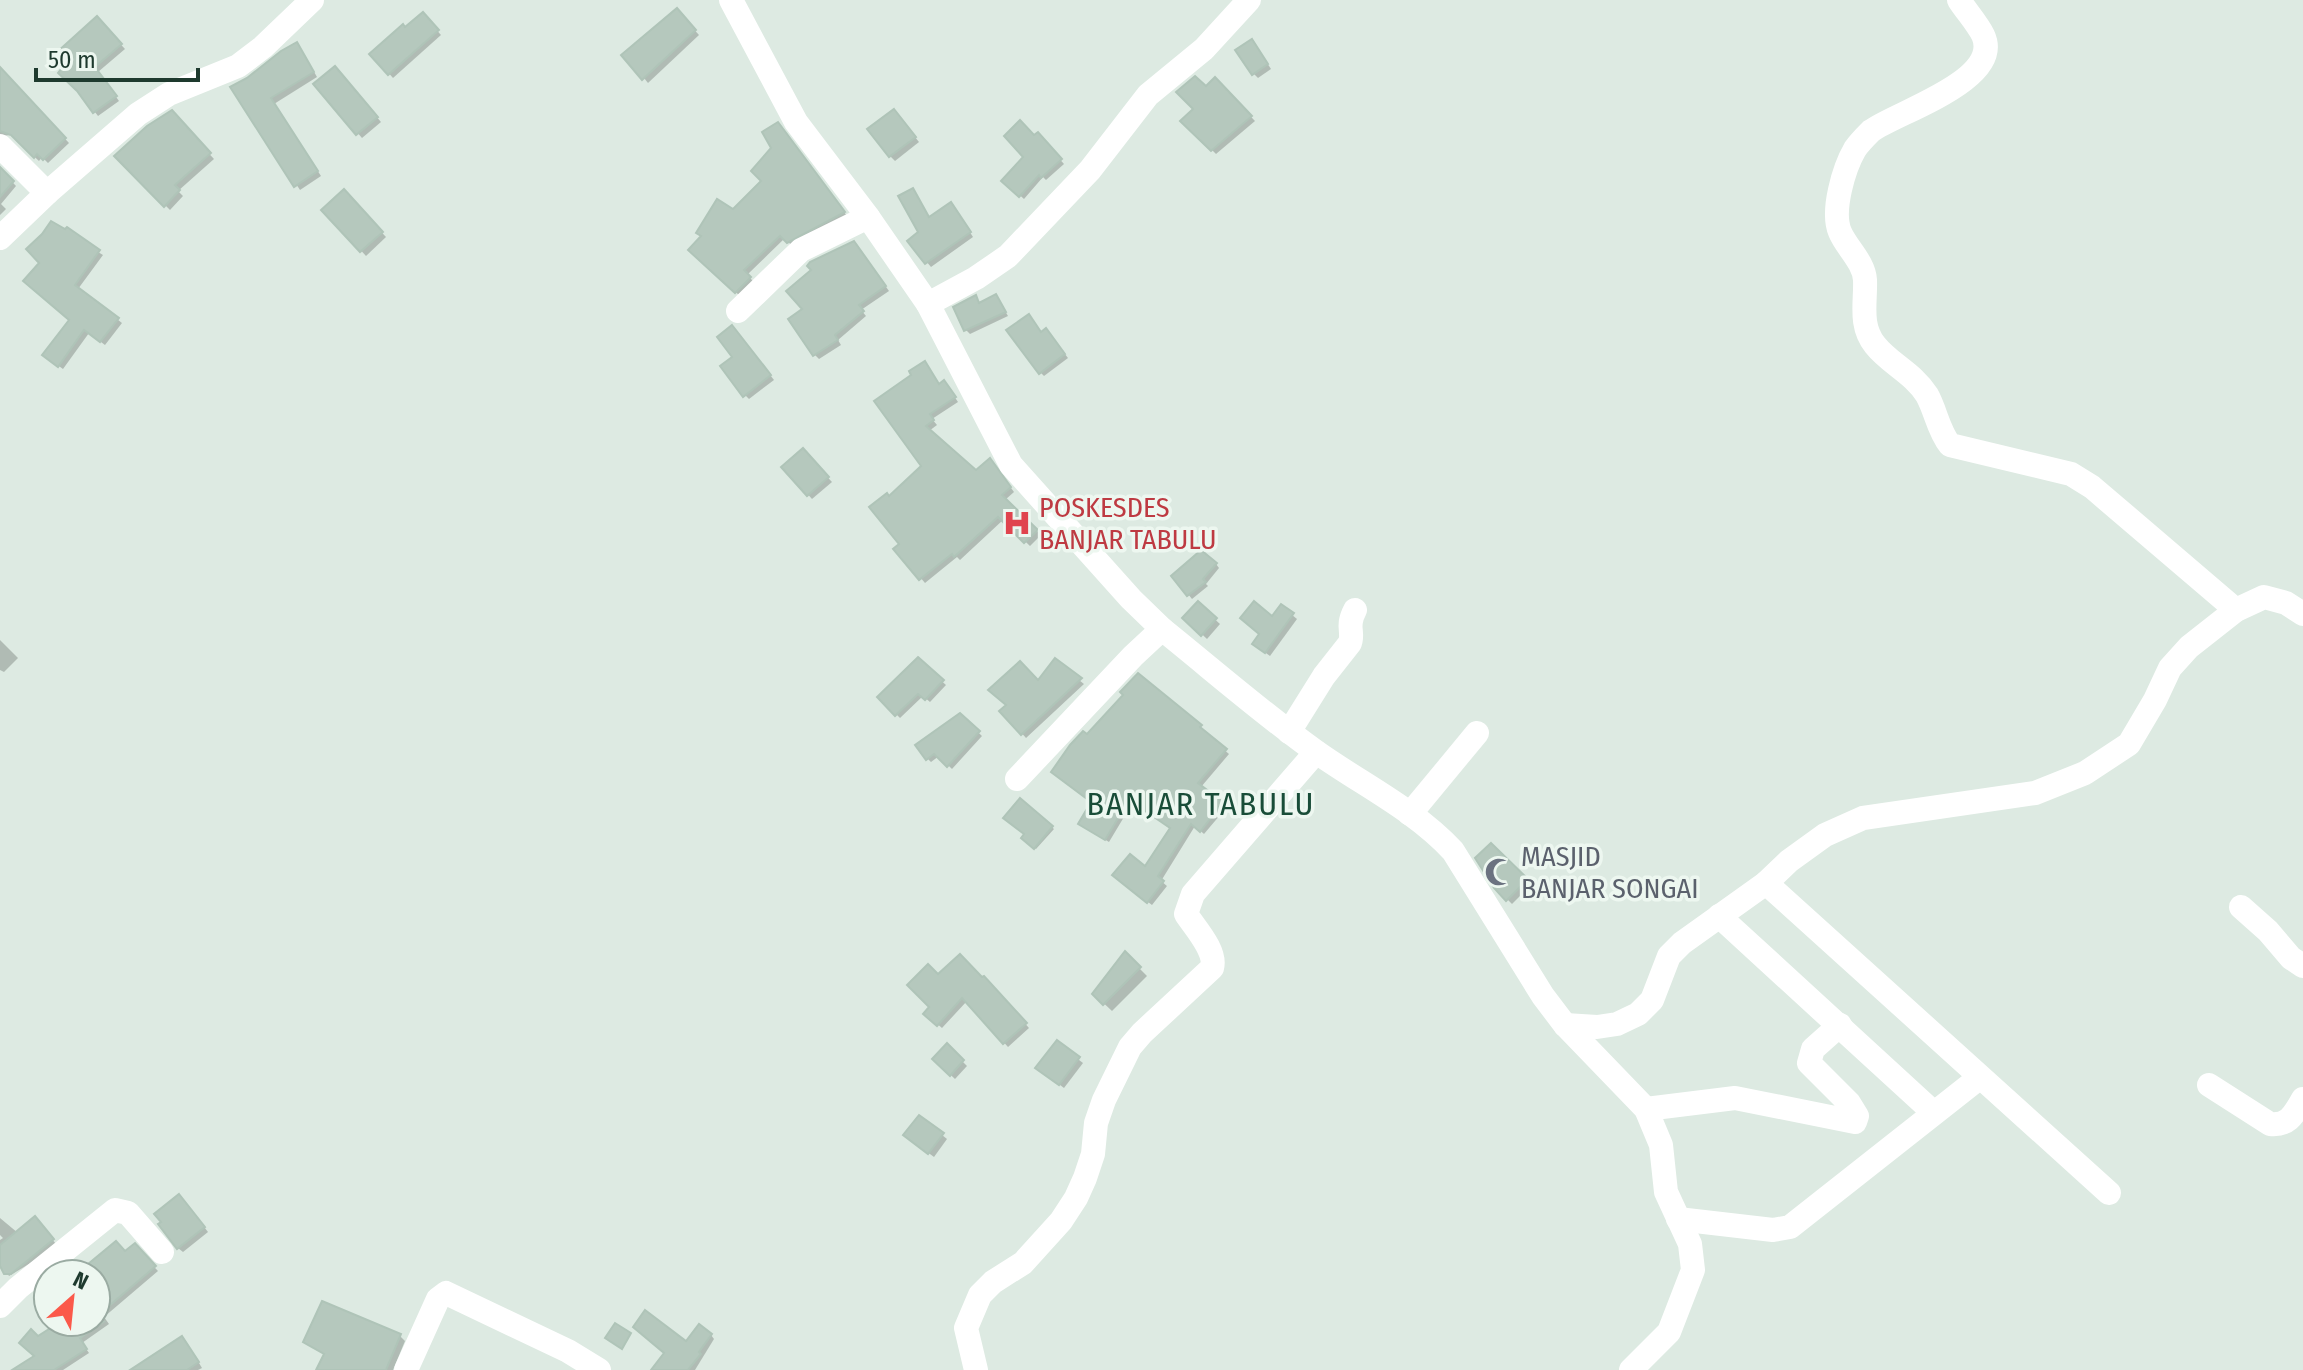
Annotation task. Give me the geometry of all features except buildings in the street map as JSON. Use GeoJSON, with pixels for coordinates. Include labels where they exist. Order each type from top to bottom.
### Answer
{"type":"FeatureCollection","features":[{"type":"Feature","properties":{"kind":"street"},"geometry":{"type":"LineString","coordinates":[[731,0],[796,122],[868,217],[928,304],[1011,465],[1131,599],[1162,629],[1289,732],[1438,835],[1453,851],[1543,996],[1565,1025],[1646,1109],[1661,1145],[1666,1192],[1690,1244],[1693,1270],[1669,1332],[1631,1370]]}},
{"type":"Feature","properties":{"kind":"street"},"geometry":{"type":"LineString","coordinates":[[928,304],[976,278],[1008,256],[1090,170],[1148,95],[1204,49],[1249,0]]}},
{"type":"Feature","properties":{"kind":"street"},"geometry":{"type":"LineString","coordinates":[[1959,0],[1984,36],[1983,58],[1957,86],[1871,131],[1857,147],[1839,193],[1838,229],[1865,277],[1862,300],[1867,331],[1875,345],[1919,383],[1950,445],[2071,474],[2236,610]]}},
{"type":"Feature","properties":{"kind":"street"},"geometry":{"type":"LineString","coordinates":[[0,238],[138,114],[169,94],[238,66],[263,47],[308,1]]}},
{"type":"Feature","properties":{"kind":"street"},"geometry":{"type":"LineString","coordinates":[[0,146],[47,193]]}},
{"type":"Feature","properties":{"kind":"street"},"geometry":{"type":"LineString","coordinates":[[738,311],[801,250],[868,217]]}},
{"type":"Feature","properties":{"kind":"street"},"geometry":{"type":"LineString","coordinates":[[1565,1025],[1597,1027],[1617,1024],[1638,1014],[1652,1000],[1669,956],[1825,835],[1863,818],[2035,793],[2085,773],[2129,744],[2170,668],[2189,647],[2236,610],[2264,597],[2286,603],[2303,614]]}},
{"type":"Feature","properties":{"kind":"street"},"geometry":{"type":"LineString","coordinates":[[1289,732],[1324,676],[1350,643],[1349,620],[1355,610]]}},
{"type":"Feature","properties":{"kind":"street"},"geometry":{"type":"LineString","coordinates":[[1017,779],[1162,629]]}},
{"type":"Feature","properties":{"kind":"street"},"geometry":{"type":"LineString","coordinates":[[1410,814],[1477,733]]}},
{"type":"Feature","properties":{"kind":"street"},"geometry":{"type":"LineString","coordinates":[[976,1370],[966,1328],[980,1295],[993,1282],[1023,1263],[1061,1221],[1085,1178],[1093,1154],[1096,1123],[1130,1047],[1212,968],[1211,953],[1186,914],[1193,894],[1316,752]]}},
{"type":"Feature","properties":{"kind":"street"},"geometry":{"type":"LineString","coordinates":[[1766,883],[2109,1193]]}},
{"type":"Feature","properties":{"kind":"street"},"geometry":{"type":"LineString","coordinates":[[2241,907],[2268,931],[2291,958],[2303,966]]}},
{"type":"Feature","properties":{"kind":"street"},"geometry":{"type":"LineString","coordinates":[[1719,916],[1934,1113]]}},
{"type":"Feature","properties":{"kind":"street"},"geometry":{"type":"LineString","coordinates":[[1646,1109],[1735,1098],[1855,1122],[1857,1116],[1849,1103],[1809,1063],[1813,1049],[1840,1025]]}},
{"type":"Feature","properties":{"kind":"street"},"geometry":{"type":"LineString","coordinates":[[1678,1219],[1773,1230],[1790,1227],[1979,1078]]}},
{"type":"Feature","properties":{"kind":"street"},"geometry":{"type":"LineString","coordinates":[[2209,1085],[2270,1124],[2280,1125],[2288,1121],[2303,1099]]}},
{"type":"Feature","properties":{"kind":"street"},"geometry":{"type":"LineString","coordinates":[[0,1306],[115,1210],[128,1213],[162,1252]]}},
{"type":"Feature","properties":{"kind":"street"},"geometry":{"type":"LineString","coordinates":[[406,1370],[438,1299],[446,1293],[568,1351],[599,1370]]}},
{"type":"Feature","properties":{"kind":"place","name":"POSKESDES BANJAR TABULU"},"geometry":{"type":"Point","coordinates":[1017,523]}},
{"type":"Feature","properties":{"kind":"place","name":"MASJID BANJAR SONGAI"},"geometry":{"type":"Point","coordinates":[1499,872]}},
{"type":"Feature","properties":{"kind":"district","name":"BANJAR TABULU"},"geometry":{"type":"Point","coordinates":[1201,804]}}]}
